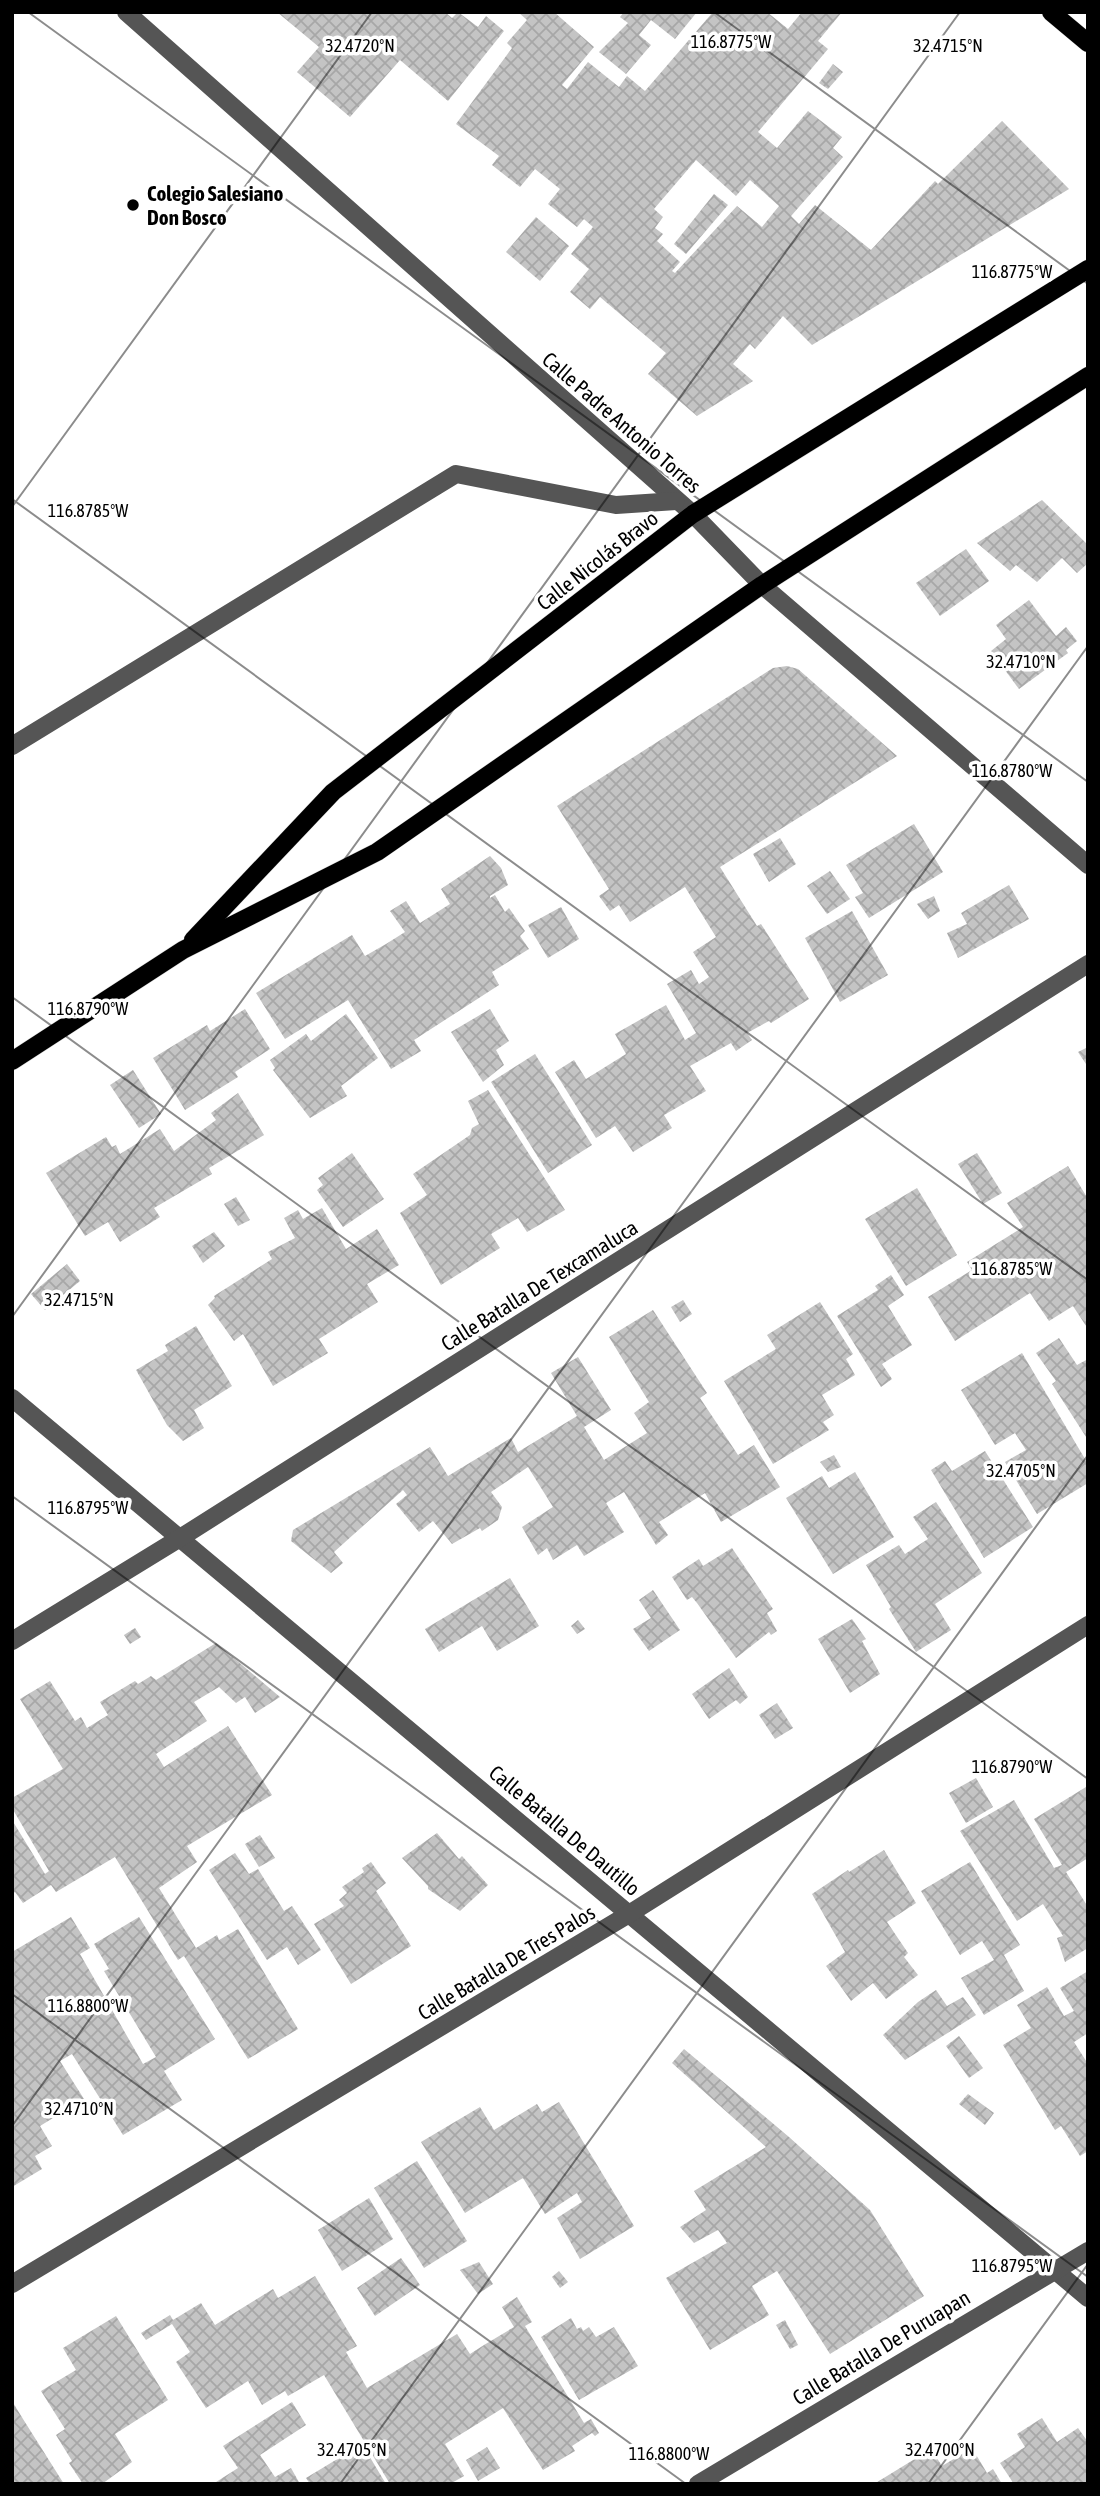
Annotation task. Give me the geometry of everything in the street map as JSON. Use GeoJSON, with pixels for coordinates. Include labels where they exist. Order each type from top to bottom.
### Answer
{"type":"FeatureCollection","features":[{"type":"Feature","properties":{"kind":"main road"},"geometry":{"type":"LineString","coordinates":[[1051,12],[1088,43]]}},
{"type":"Feature","properties":{"kind":"main road","name":"Calle Nicolás Bravo"},"geometry":{"type":"LineString","coordinates":[[183,950],[333,792],[693,514],[1088,269]]}},
{"type":"Feature","properties":{"kind":"main road","name":"Calle Nicolás Bravo"},"geometry":{"type":"LineString","coordinates":[[12,1061],[183,950],[377,852],[762,585],[1088,376]]}},
{"type":"Feature","properties":{"kind":"street","name":"Calle Padre Antonio Torres"},"geometry":{"type":"LineString","coordinates":[[126,12],[693,514],[762,585],[1088,865]]}},
{"type":"Feature","properties":{"kind":"street"},"geometry":{"type":"LineString","coordinates":[[12,746],[456,474],[616,505],[677,501]]}},
{"type":"Feature","properties":{"kind":"street","name":"Calle Batalla De Texcamaluca"},"geometry":{"type":"LineString","coordinates":[[12,1641],[180,1538],[1088,964]]}},
{"type":"Feature","properties":{"kind":"street","name":"Calle Batalla De Dautillo"},"geometry":{"type":"LineString","coordinates":[[12,1398],[1088,2298]]}},
{"type":"Feature","properties":{"kind":"street","name":"Calle Batalla De Tres Palos"},"geometry":{"type":"LineString","coordinates":[[12,2284],[629,1914],[1088,1625]]}},
{"type":"Feature","properties":{"kind":"street","name":"Calle Batalla De Puruapan"},"geometry":{"type":"LineString","coordinates":[[698,2484],[1088,2251]]}},
{"type":"Feature","properties":{"kind":"building"},"geometry":{"type":"Polygon","coordinates":[[[277,12],[445,12],[452,18],[458,12],[478,27],[486,16],[504,31],[448,101],[400,60],[350,117],[297,72],[319,47],[277,12]]]}},
{"type":"Feature","properties":{"kind":"building"},"geometry":{"type":"Polygon","coordinates":[[[518,12],[554,12],[594,47],[562,85],[567,89],[588,62],[619,87],[627,76],[645,91],[713,12],[767,12],[788,29],[802,12],[842,12],[818,41],[828,49],[758,132],[777,148],[808,111],[842,137],[833,148],[843,157],[791,216],[799,224],[815,205],[871,250],[935,181],[938,184],[1002,121],[1069,189],[812,345],[783,316],[755,349],[750,344],[733,364],[753,381],[697,416],[648,374],[666,353],[600,297],[590,309],[570,292],[589,269],[571,254],[593,227],[584,219],[577,227],[548,204],[560,189],[535,169],[520,187],[492,165],[499,156],[456,124],[512,48],[507,43],[527,20],[518,12]],[[696,160],[654,209],[663,217],[655,228],[663,234],[657,241],[680,262],[672,271],[675,273],[737,206],[762,227],[779,206],[750,180],[736,196],[696,160]]]}},
{"type":"Feature","properties":{"kind":"building"},"geometry":{"type":"Polygon","coordinates":[[[624,12],[697,12],[675,39],[651,20],[639,35],[651,45],[626,74],[599,52],[628,23],[620,17],[624,12]]]}},
{"type":"Feature","properties":{"kind":"building"},"geometry":{"type":"Polygon","coordinates":[[[833,64],[843,72],[828,89],[819,83],[833,64]]]}},
{"type":"Feature","properties":{"kind":"building"},"geometry":{"type":"Polygon","coordinates":[[[714,194],[728,205],[686,254],[674,244],[714,194]]]}},
{"type":"Feature","properties":{"kind":"building"},"geometry":{"type":"Polygon","coordinates":[[[536,217],[569,246],[540,281],[506,252],[536,217]]]}},
{"type":"Feature","properties":{"kind":"building"},"geometry":{"type":"Polygon","coordinates":[[[1042,500],[1088,545],[1088,563],[1077,573],[1062,558],[1037,582],[1016,565],[1010,571],[977,543],[1042,500]]]}},
{"type":"Feature","properties":{"kind":"building"},"geometry":{"type":"Polygon","coordinates":[[[966,549],[989,581],[940,616],[916,583],[966,549]]]}},
{"type":"Feature","properties":{"kind":"building"},"geometry":{"type":"Polygon","coordinates":[[[1029,600],[1056,636],[1066,627],[1077,641],[1066,650],[1068,653],[1019,689],[991,651],[1006,639],[996,625],[1029,600]]]}},
{"type":"Feature","properties":{"kind":"building"},"geometry":{"type":"Polygon","coordinates":[[[787,666],[798,669],[897,756],[720,867],[757,926],[761,924],[809,999],[771,1023],[769,1021],[747,1033],[752,1040],[736,1051],[731,1043],[690,1066],[706,1091],[664,1115],[672,1128],[633,1152],[615,1126],[596,1138],[555,1072],[574,1060],[586,1079],[626,1054],[615,1034],[666,1005],[685,1040],[696,1033],[667,984],[691,970],[699,984],[709,977],[693,952],[716,937],[685,887],[630,922],[619,905],[610,911],[599,896],[609,889],[557,806],[773,668],[787,666]]]}},
{"type":"Feature","properties":{"kind":"building"},"geometry":{"type":"Polygon","coordinates":[[[914,824],[943,872],[869,918],[855,897],[863,893],[846,865],[914,824]]]}},
{"type":"Feature","properties":{"kind":"building"},"geometry":{"type":"Polygon","coordinates":[[[780,838],[796,864],[769,882],[753,854],[780,838]]]}},
{"type":"Feature","properties":{"kind":"building"},"geometry":{"type":"Polygon","coordinates":[[[490,856],[501,868],[508,885],[490,898],[495,895],[505,912],[509,908],[525,931],[520,936],[529,949],[492,972],[499,985],[414,1040],[421,1051],[391,1069],[348,1000],[285,1039],[256,993],[352,935],[365,956],[386,944],[405,932],[390,911],[406,901],[420,923],[450,904],[441,889],[490,856]]]}},
{"type":"Feature","properties":{"kind":"building"},"geometry":{"type":"Polygon","coordinates":[[[830,871],[850,899],[827,914],[807,886],[830,871]]]}},
{"type":"Feature","properties":{"kind":"building"},"geometry":{"type":"Polygon","coordinates":[[[1009,885],[1029,919],[958,958],[947,933],[967,924],[961,913],[1009,885]]]}},
{"type":"Feature","properties":{"kind":"building"},"geometry":{"type":"Polygon","coordinates":[[[934,896],[940,911],[928,919],[917,904],[934,896]]]}},
{"type":"Feature","properties":{"kind":"building"},"geometry":{"type":"Polygon","coordinates":[[[561,907],[579,939],[548,958],[528,925],[561,907]]]}},
{"type":"Feature","properties":{"kind":"building"},"geometry":{"type":"Polygon","coordinates":[[[852,911],[888,975],[840,1002],[805,938],[852,911]]]}},
{"type":"Feature","properties":{"kind":"building"},"geometry":{"type":"Polygon","coordinates":[[[245,1009],[270,1049],[235,1072],[238,1077],[185,1110],[153,1058],[207,1025],[210,1031],[245,1009]]]}},
{"type":"Feature","properties":{"kind":"building"},"geometry":{"type":"Polygon","coordinates":[[[490,1009],[509,1041],[496,1050],[504,1065],[483,1082],[451,1032],[490,1009]]]}},
{"type":"Feature","properties":{"kind":"building"},"geometry":{"type":"Polygon","coordinates":[[[346,1014],[378,1058],[341,1086],[347,1096],[310,1118],[273,1070],[275,1068],[270,1060],[306,1034],[311,1041],[346,1014]]]}},
{"type":"Feature","properties":{"kind":"building"},"geometry":{"type":"Polygon","coordinates":[[[1088,1047],[1088,1067],[1078,1052],[1088,1047]]]}},
{"type":"Feature","properties":{"kind":"building"},"geometry":{"type":"Polygon","coordinates":[[[535,1054],[592,1145],[548,1173],[491,1082],[535,1054]]]}},
{"type":"Feature","properties":{"kind":"building"},"geometry":{"type":"Polygon","coordinates":[[[133,1070],[161,1114],[139,1128],[110,1085],[133,1070]]]}},
{"type":"Feature","properties":{"kind":"building"},"geometry":{"type":"Polygon","coordinates":[[[488,1090],[565,1210],[527,1232],[518,1218],[491,1234],[500,1248],[441,1285],[400,1213],[427,1195],[413,1174],[470,1135],[472,1128],[479,1124],[468,1101],[488,1090]]]}},
{"type":"Feature","properties":{"kind":"building"},"geometry":{"type":"Polygon","coordinates":[[[238,1093],[264,1135],[209,1168],[212,1174],[154,1208],[160,1217],[120,1242],[108,1222],[85,1236],[46,1173],[106,1137],[112,1147],[116,1145],[120,1154],[160,1129],[174,1151],[216,1120],[211,1113],[238,1093]]]}},
{"type":"Feature","properties":{"kind":"building"},"geometry":{"type":"Polygon","coordinates":[[[352,1153],[384,1199],[343,1227],[317,1190],[323,1185],[318,1178],[352,1153]]]}},
{"type":"Feature","properties":{"kind":"building"},"geometry":{"type":"Polygon","coordinates":[[[977,1153],[1002,1193],[983,1204],[958,1164],[977,1153]]]}},
{"type":"Feature","properties":{"kind":"building"},"geometry":{"type":"Polygon","coordinates":[[[1068,1166],[1088,1199],[1088,1329],[1073,1306],[1049,1321],[1030,1293],[955,1341],[928,1297],[972,1270],[967,1262],[1023,1227],[1007,1203],[1068,1166]]]}},
{"type":"Feature","properties":{"kind":"building"},"geometry":{"type":"Polygon","coordinates":[[[917,1188],[957,1255],[906,1286],[865,1219],[917,1188]]]}},
{"type":"Feature","properties":{"kind":"building"},"geometry":{"type":"Polygon","coordinates":[[[236,1197],[250,1220],[238,1226],[224,1204],[236,1197]]]}},
{"type":"Feature","properties":{"kind":"building"},"geometry":{"type":"Polygon","coordinates":[[[322,1208],[346,1249],[377,1229],[399,1265],[367,1284],[378,1302],[319,1339],[328,1353],[273,1386],[243,1334],[234,1341],[208,1305],[214,1296],[272,1259],[268,1252],[295,1238],[284,1218],[298,1210],[303,1219],[322,1208]]]}},
{"type":"Feature","properties":{"kind":"building"},"geometry":{"type":"Polygon","coordinates":[[[214,1232],[225,1246],[203,1263],[192,1246],[214,1232]]]}},
{"type":"Feature","properties":{"kind":"building"},"geometry":{"type":"Polygon","coordinates":[[[67,1264],[80,1281],[45,1310],[31,1294],[67,1264]]]}},
{"type":"Feature","properties":{"kind":"building"},"geometry":{"type":"Polygon","coordinates":[[[891,1275],[904,1295],[888,1306],[912,1345],[882,1364],[892,1379],[881,1387],[837,1316],[878,1290],[875,1286],[891,1275]]]}},
{"type":"Feature","properties":{"kind":"building"},"geometry":{"type":"Polygon","coordinates":[[[683,1300],[692,1314],[680,1322],[671,1307],[683,1300]]]}},
{"type":"Feature","properties":{"kind":"building"},"geometry":{"type":"Polygon","coordinates":[[[820,1302],[853,1354],[846,1359],[855,1375],[822,1395],[834,1415],[823,1422],[829,1430],[773,1464],[724,1381],[776,1349],[767,1335],[820,1302]]]}},
{"type":"Feature","properties":{"kind":"building"},"geometry":{"type":"Polygon","coordinates":[[[653,1310],[707,1393],[700,1398],[738,1455],[754,1445],[780,1487],[721,1522],[705,1493],[659,1522],[668,1535],[656,1545],[624,1492],[606,1503],[624,1532],[584,1556],[577,1545],[553,1560],[547,1548],[538,1555],[522,1527],[553,1507],[528,1467],[491,1492],[502,1507],[498,1520],[482,1531],[480,1528],[452,1544],[433,1521],[419,1532],[396,1504],[407,1495],[403,1490],[334,1552],[343,1563],[331,1573],[291,1541],[293,1530],[430,1447],[448,1476],[511,1438],[518,1452],[577,1416],[551,1373],[578,1357],[611,1410],[584,1427],[604,1460],[647,1433],[634,1413],[649,1402],[609,1337],[653,1310]]]}},
{"type":"Feature","properties":{"kind":"building"},"geometry":{"type":"Polygon","coordinates":[[[196,1326],[232,1386],[194,1410],[204,1428],[183,1441],[167,1425],[136,1370],[168,1351],[165,1345],[196,1326]]]}},
{"type":"Feature","properties":{"kind":"building"},"geometry":{"type":"Polygon","coordinates":[[[1059,1338],[1077,1365],[1088,1359],[1088,1440],[1052,1384],[1056,1381],[1036,1353],[1059,1338]]]}},
{"type":"Feature","properties":{"kind":"building"},"geometry":{"type":"Polygon","coordinates":[[[1022,1353],[1088,1464],[1088,1483],[1037,1514],[1005,1462],[1026,1450],[1015,1433],[995,1445],[961,1390],[1022,1353]]]}},
{"type":"Feature","properties":{"kind":"building"},"geometry":{"type":"Polygon","coordinates":[[[985,1451],[1033,1527],[984,1558],[931,1470],[945,1461],[952,1471],[985,1451]]]}},
{"type":"Feature","properties":{"kind":"building"},"geometry":{"type":"Polygon","coordinates":[[[834,1455],[841,1467],[828,1472],[820,1462],[834,1455]]]}},
{"type":"Feature","properties":{"kind":"building"},"geometry":{"type":"Polygon","coordinates":[[[855,1472],[894,1537],[833,1574],[786,1498],[822,1476],[829,1488],[855,1472]]]}},
{"type":"Feature","properties":{"kind":"building"},"geometry":{"type":"Polygon","coordinates":[[[936,1502],[982,1573],[935,1604],[951,1630],[916,1652],[866,1565],[899,1545],[905,1554],[928,1539],[913,1517],[936,1502]]]}},
{"type":"Feature","properties":{"kind":"building"},"geometry":{"type":"Polygon","coordinates":[[[732,1548],[773,1609],[767,1613],[777,1631],[771,1635],[769,1632],[736,1658],[697,1603],[692,1597],[687,1600],[672,1577],[699,1559],[703,1566],[732,1548]]]}},
{"type":"Feature","properties":{"kind":"building"},"geometry":{"type":"Polygon","coordinates":[[[510,1578],[539,1626],[497,1651],[482,1626],[439,1652],[425,1629],[510,1578]]]}},
{"type":"Feature","properties":{"kind":"building"},"geometry":{"type":"Polygon","coordinates":[[[653,1590],[680,1630],[649,1651],[633,1629],[651,1618],[639,1600],[653,1590]]]}},
{"type":"Feature","properties":{"kind":"building"},"geometry":{"type":"Polygon","coordinates":[[[852,1619],[866,1639],[862,1641],[880,1674],[850,1693],[818,1639],[852,1619]]]}},
{"type":"Feature","properties":{"kind":"building"},"geometry":{"type":"Polygon","coordinates":[[[578,1620],[585,1629],[577,1634],[571,1626],[578,1620]]]}},
{"type":"Feature","properties":{"kind":"building"},"geometry":{"type":"Polygon","coordinates":[[[135,1628],[141,1637],[130,1644],[124,1635],[135,1628]]]}},
{"type":"Feature","properties":{"kind":"building"},"geometry":{"type":"Polygon","coordinates":[[[216,1643],[280,1697],[255,1713],[245,1697],[236,1703],[219,1687],[194,1702],[207,1721],[156,1754],[164,1767],[228,1726],[272,1795],[187,1846],[197,1862],[159,1888],[196,1948],[217,1935],[219,1940],[238,1929],[298,2029],[248,2059],[184,1956],[178,1960],[115,1857],[56,1892],[51,1885],[23,1903],[15,1892],[12,1894],[12,1820],[45,1874],[49,1871],[12,1808],[12,1798],[63,1769],[20,1699],[50,1681],[75,1721],[81,1717],[87,1728],[108,1715],[100,1702],[135,1681],[138,1684],[151,1676],[156,1680],[216,1643]]]}},
{"type":"Feature","properties":{"kind":"building"},"geometry":{"type":"Polygon","coordinates":[[[729,1668],[748,1697],[740,1704],[736,1700],[709,1719],[692,1694],[729,1668]]]}},
{"type":"Feature","properties":{"kind":"building"},"geometry":{"type":"Polygon","coordinates":[[[777,1703],[793,1728],[775,1739],[759,1715],[777,1703]]]}},
{"type":"Feature","properties":{"kind":"building"},"geometry":{"type":"Polygon","coordinates":[[[976,1778],[993,1807],[966,1823],[949,1793],[976,1778]]]}},
{"type":"Feature","properties":{"kind":"building"},"geometry":{"type":"Polygon","coordinates":[[[1086,1787],[1088,1858],[1066,1872],[1088,1907],[1088,1948],[1065,1962],[1057,1938],[1063,1936],[1043,1904],[1017,1921],[960,1831],[1014,1800],[1054,1868],[1062,1865],[1034,1819],[1086,1787]]]}},
{"type":"Feature","properties":{"kind":"building"},"geometry":{"type":"Polygon","coordinates":[[[437,1833],[459,1859],[462,1856],[488,1885],[460,1911],[428,1889],[402,1858],[437,1833]]]}},
{"type":"Feature","properties":{"kind":"building"},"geometry":{"type":"Polygon","coordinates":[[[260,1835],[275,1858],[259,1867],[245,1844],[260,1835]]]}},
{"type":"Feature","properties":{"kind":"building"},"geometry":{"type":"Polygon","coordinates":[[[884,1850],[916,1903],[887,1922],[908,1953],[904,1957],[918,1975],[886,1999],[873,1983],[851,2001],[826,1966],[845,1952],[812,1894],[884,1850]]]}},
{"type":"Feature","properties":{"kind":"building"},"geometry":{"type":"Polygon","coordinates":[[[235,1853],[249,1874],[258,1869],[284,1911],[292,1906],[321,1950],[298,1965],[287,1947],[267,1960],[209,1870],[235,1853]]]}},
{"type":"Feature","properties":{"kind":"building"},"geometry":{"type":"Polygon","coordinates":[[[371,1862],[386,1883],[376,1891],[411,1946],[351,1984],[314,1924],[344,1906],[339,1900],[347,1893],[342,1887],[364,1872],[362,1868],[371,1862]]]}},
{"type":"Feature","properties":{"kind":"building"},"geometry":{"type":"Polygon","coordinates":[[[970,1862],[1020,1945],[1004,1955],[1024,1991],[984,2015],[961,1978],[994,1960],[982,1941],[960,1955],[921,1891],[970,1862]]]}},
{"type":"Feature","properties":{"kind":"building"},"geometry":{"type":"Polygon","coordinates":[[[71,1917],[90,1948],[80,1954],[143,2064],[156,2057],[104,1971],[109,1969],[94,1944],[139,1917],[215,2039],[164,2071],[182,2100],[123,2135],[72,2054],[60,2061],[84,2099],[40,2126],[52,2146],[35,2156],[42,2169],[12,2187],[12,1952],[71,1917]]]}},
{"type":"Feature","properties":{"kind":"building"},"geometry":{"type":"Polygon","coordinates":[[[1088,1971],[1088,2033],[1074,2042],[1088,2064],[1088,2151],[1080,2156],[1061,2126],[1055,2130],[1003,2045],[1031,2028],[1017,2005],[1047,1987],[1064,2016],[1074,2011],[1060,1988],[1088,1971]]]}},
{"type":"Feature","properties":{"kind":"building"},"geometry":{"type":"Polygon","coordinates":[[[936,1990],[947,2006],[963,1997],[976,2015],[905,2060],[883,2035],[918,2002],[936,1990]]]}},
{"type":"Feature","properties":{"kind":"building"},"geometry":{"type":"Polygon","coordinates":[[[959,2036],[983,2068],[969,2078],[946,2046],[959,2036]]]}},
{"type":"Feature","properties":{"kind":"building"},"geometry":{"type":"Polygon","coordinates":[[[684,2049],[789,2137],[870,2210],[924,2296],[830,2354],[777,2271],[752,2286],[769,2315],[710,2350],[666,2278],[727,2243],[718,2230],[694,2243],[680,2227],[706,2210],[694,2191],[766,2147],[672,2063],[684,2049]]]}},
{"type":"Feature","properties":{"kind":"building"},"geometry":{"type":"Polygon","coordinates":[[[968,2094],[994,2113],[985,2125],[959,2104],[968,2094]]]}},
{"type":"Feature","properties":{"kind":"building"},"geometry":{"type":"Polygon","coordinates":[[[559,2102],[634,2226],[580,2259],[557,2218],[582,2202],[577,2193],[545,2214],[523,2178],[465,2213],[421,2142],[480,2107],[494,2130],[537,2104],[542,2112],[559,2102]]]}},
{"type":"Feature","properties":{"kind":"building"},"geometry":{"type":"Polygon","coordinates":[[[417,2161],[467,2241],[424,2268],[374,2188],[417,2161]]]}},
{"type":"Feature","properties":{"kind":"building"},"geometry":{"type":"Polygon","coordinates":[[[369,2198],[393,2239],[342,2271],[318,2230],[369,2198]]]}},
{"type":"Feature","properties":{"kind":"building"},"geometry":{"type":"Polygon","coordinates":[[[401,2258],[420,2285],[375,2316],[357,2288],[401,2258]]]}},
{"type":"Feature","properties":{"kind":"building"},"geometry":{"type":"Polygon","coordinates":[[[479,2262],[493,2284],[478,2294],[460,2270],[479,2262]]]}},
{"type":"Feature","properties":{"kind":"building"},"geometry":{"type":"Polygon","coordinates":[[[559,2271],[568,2282],[560,2288],[552,2277],[559,2271]]]}},
{"type":"Feature","properties":{"kind":"building"},"geometry":{"type":"Polygon","coordinates":[[[315,2276],[357,2346],[346,2352],[367,2388],[457,2334],[470,2354],[514,2327],[502,2307],[517,2297],[532,2322],[525,2326],[584,2423],[591,2419],[599,2433],[595,2436],[592,2433],[572,2446],[575,2451],[543,2470],[503,2408],[445,2444],[464,2476],[450,2484],[390,2484],[324,2375],[288,2396],[285,2391],[262,2405],[248,2381],[206,2408],[176,2362],[190,2352],[172,2324],[146,2340],[141,2333],[170,2315],[173,2320],[201,2303],[215,2325],[273,2289],[278,2298],[315,2276]]]}},
{"type":"Feature","properties":{"kind":"building"},"geometry":{"type":"Polygon","coordinates":[[[116,2316],[168,2400],[115,2434],[132,2462],[102,2484],[83,2484],[69,2463],[72,2461],[56,2435],[65,2429],[41,2391],[76,2370],[63,2348],[116,2316]]]}},
{"type":"Feature","properties":{"kind":"building"},"geometry":{"type":"Polygon","coordinates":[[[571,2318],[577,2329],[581,2327],[583,2331],[589,2327],[596,2337],[614,2327],[638,2366],[579,2400],[541,2337],[571,2318]]]}},
{"type":"Feature","properties":{"kind":"building"},"geometry":{"type":"Polygon","coordinates":[[[785,2320],[798,2345],[790,2349],[776,2325],[785,2320]]]}},
{"type":"Feature","properties":{"kind":"building"},"geometry":{"type":"Polygon","coordinates":[[[12,2401],[23,2419],[64,2484],[12,2484],[12,2401]]]}},
{"type":"Feature","properties":{"kind":"building"},"geometry":{"type":"Polygon","coordinates":[[[292,2402],[306,2425],[260,2455],[275,2477],[291,2468],[300,2484],[213,2484],[238,2468],[223,2446],[292,2402]]]}},
{"type":"Feature","properties":{"kind":"building"},"geometry":{"type":"Polygon","coordinates":[[[1042,2418],[1057,2442],[1078,2428],[1088,2442],[1088,2484],[1014,2484],[1000,2463],[1025,2447],[1017,2434],[1042,2418]]]}},
{"type":"Feature","properties":{"kind":"building"},"geometry":{"type":"Polygon","coordinates":[[[362,2444],[386,2484],[310,2484],[306,2478],[362,2444]]]}},
{"type":"Feature","properties":{"kind":"building"},"geometry":{"type":"Polygon","coordinates":[[[487,2447],[500,2468],[478,2481],[466,2460],[487,2447]]]}},
{"type":"Feature","properties":{"kind":"building"},"geometry":{"type":"Polygon","coordinates":[[[972,2448],[987,2473],[993,2469],[1002,2484],[874,2484],[931,2449],[942,2466],[972,2448]]]}},
{"type":"Feature","properties":{"kind":"place","name":"Colegio Salesiano Don Bosco"},"geometry":{"type":"Point","coordinates":[133,205]}}]}
